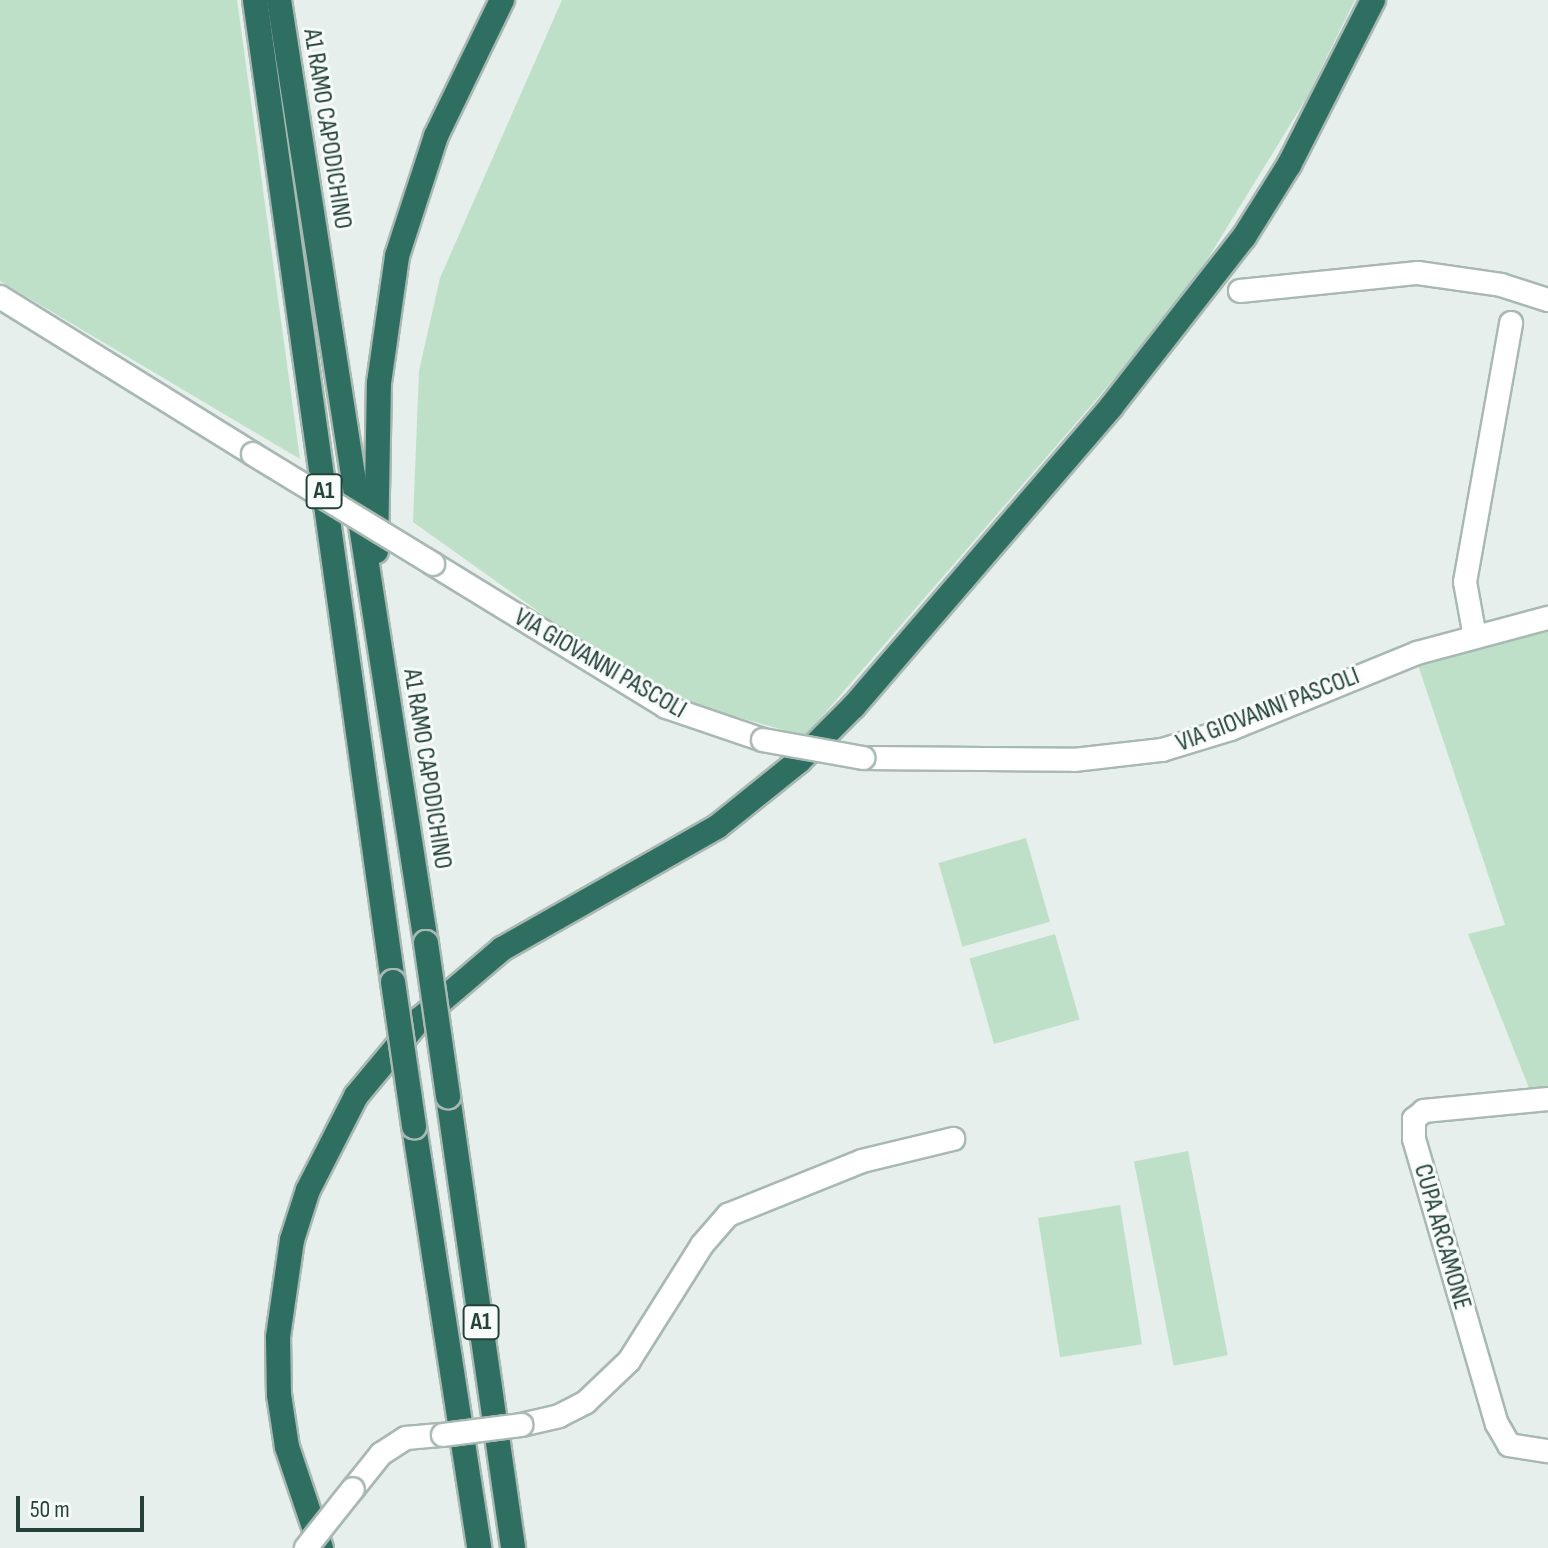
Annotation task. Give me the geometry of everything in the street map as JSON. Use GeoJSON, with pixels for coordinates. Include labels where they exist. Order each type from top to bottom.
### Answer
{"type":"FeatureCollection","features":[{"type":"Feature","properties":{"kind":"highway","name":"A1 RAMO CAPODICHINO"},"geometry":{"type":"LineString","coordinates":[[255,0],[393,982],[479,1548]]}},
{"type":"Feature","properties":{"kind":"highway","name":"A1 RAMO CAPODICHINO"},"geometry":{"type":"LineString","coordinates":[[279,0],[426,943],[513,1548]]}},
{"type":"Feature","properties":{"kind":"highway"},"geometry":{"type":"LineString","coordinates":[[293,0],[297,116]]}},
{"type":"Feature","properties":{"kind":"highway"},"geometry":{"type":"LineString","coordinates":[[371,598],[380,514],[379,383],[397,256],[436,136],[502,0]]}},
{"type":"Feature","properties":{"kind":"highway"},"geometry":{"type":"LineString","coordinates":[[321,1548],[287,1447],[279,1395],[278,1337],[286,1270],[304,1203],[356,1096],[420,1019],[502,949],[717,827],[791,769],[854,706],[1111,407],[1244,237],[1296,152],[1373,0]]}},
{"type":"Feature","properties":{"kind":"street"},"geometry":{"type":"LineString","coordinates":[[1240,291],[1418,273],[1501,285],[1548,300]]}},
{"type":"Feature","properties":{"kind":"street","name":"VIA GIOVANNI PASCOLI"},"geometry":{"type":"LineString","coordinates":[[0,297],[666,707],[763,740],[863,758],[1074,760],[1162,750],[1231,729],[1417,653],[1548,618]]}},
{"type":"Feature","properties":{"kind":"street"},"geometry":{"type":"LineString","coordinates":[[1475,637],[1465,582],[1511,323]]}},
{"type":"Feature","properties":{"kind":"street","name":"CUPA ARCAMONE"},"geometry":{"type":"LineString","coordinates":[[1548,1099],[1424,1111],[1414,1119],[1414,1129],[1497,1424],[1509,1445],[1548,1451]]}},
{"type":"Feature","properties":{"kind":"street"},"geometry":{"type":"LineString","coordinates":[[306,1548],[381,1454],[406,1438],[521,1425],[559,1416],[586,1402],[629,1361],[702,1245],[728,1215],[862,1161],[953,1139]]}},
{"type":"Feature","properties":{"kind":"green space"},"geometry":{"type":"Polygon","coordinates":[[[0,0],[237,0],[300,459],[0,281],[0,0]]]}},
{"type":"Feature","properties":{"kind":"green space"},"geometry":{"type":"Polygon","coordinates":[[[562,0],[1355,0],[1306,99],[1197,276],[1147,341],[805,736],[701,707],[591,649],[413,522],[419,371],[440,278],[562,0]]]}},
{"type":"Feature","properties":{"kind":"green space"},"geometry":{"type":"Polygon","coordinates":[[[1548,628],[1548,1093],[1531,1093],[1468,934],[1505,925],[1417,662],[1548,628]]]}},
{"type":"Feature","properties":{"kind":"green space"},"geometry":{"type":"Polygon","coordinates":[[[1026,838],[1050,922],[963,947],[939,863],[1026,838]]]}},
{"type":"Feature","properties":{"kind":"green space"},"geometry":{"type":"Polygon","coordinates":[[[1055,934],[1080,1020],[994,1044],[969,959],[1055,934]]]}},
{"type":"Feature","properties":{"kind":"green space"},"geometry":{"type":"Polygon","coordinates":[[[1188,1151],[1228,1355],[1174,1366],[1134,1161],[1188,1151]]]}},
{"type":"Feature","properties":{"kind":"green space"},"geometry":{"type":"Polygon","coordinates":[[[1120,1205],[1142,1344],[1060,1357],[1038,1218],[1120,1205]]]}}]}
